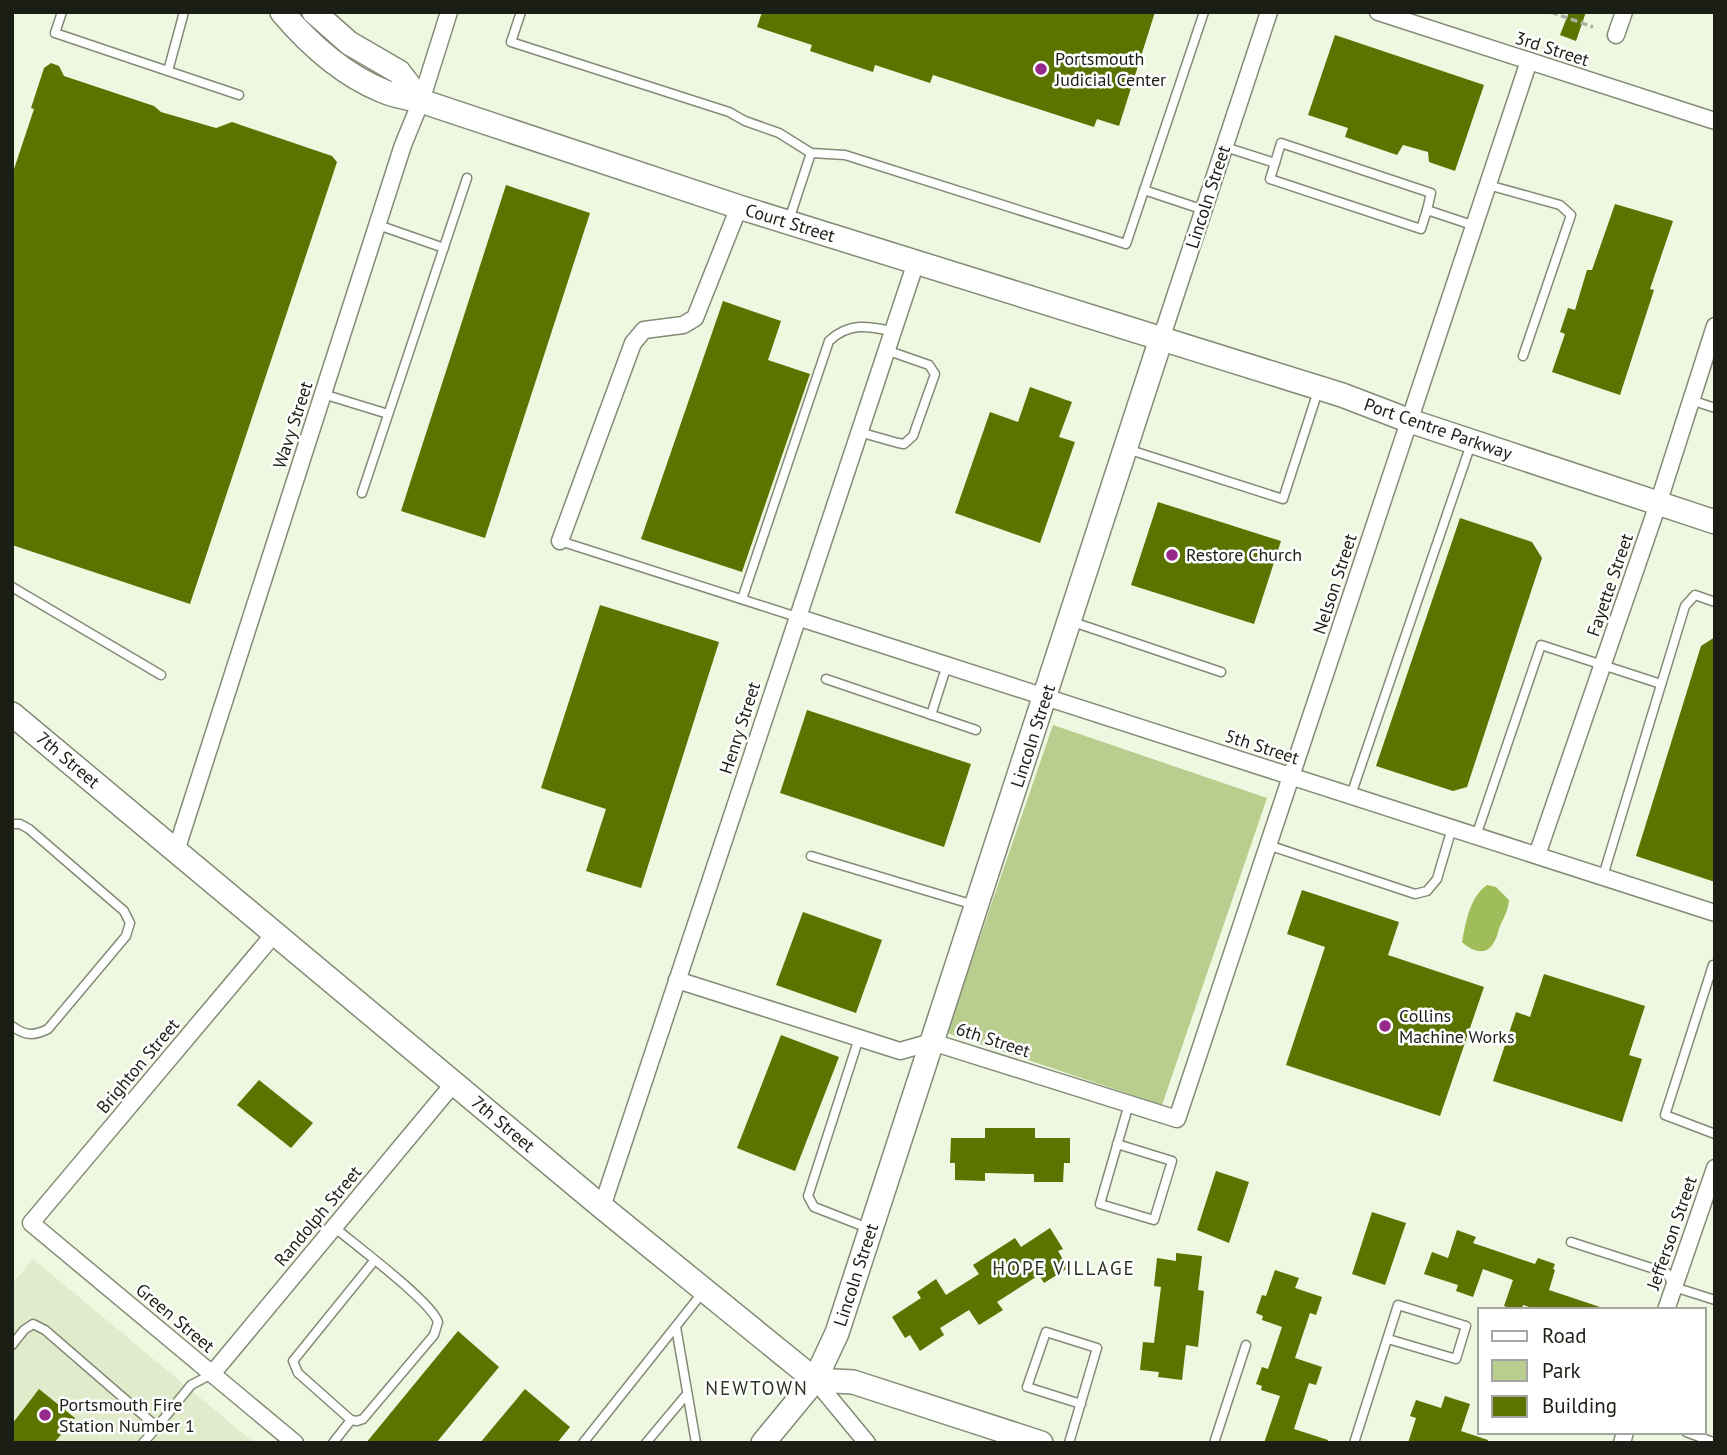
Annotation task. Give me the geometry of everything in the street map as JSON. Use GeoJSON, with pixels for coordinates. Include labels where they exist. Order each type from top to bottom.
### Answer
{"type":"FeatureCollection","features":[{"type":"Feature","properties":{"kind":"street","name":"Court Street"},"geometry":{"type":"LineString","coordinates":[[282,12],[303,37],[345,69],[383,91],[421,101],[739,207],[1161,339]]}},
{"type":"Feature","properties":{"kind":"street"},"geometry":{"type":"LineString","coordinates":[[314,12],[349,43],[399,72],[421,101]]}},
{"type":"Feature","properties":{"kind":"street","name":"Wavy Street"},"geometry":{"type":"LineString","coordinates":[[176,851],[449,12]]}},
{"type":"Feature","properties":{"kind":"street","name":"Lincoln Street"},"geometry":{"type":"LineString","coordinates":[[762,1443],[815,1380],[836,1333],[1269,12]]}},
{"type":"Feature","properties":{"kind":"street","name":"3rd Street"},"geometry":{"type":"LineString","coordinates":[[1378,12],[1715,121]]}},
{"type":"Feature","properties":{"kind":"street"},"geometry":{"type":"LineString","coordinates":[[1616,35],[1625,12]]}},
{"type":"Feature","properties":{"kind":"street","name":"Nelson Street"},"geometry":{"type":"LineString","coordinates":[[1177,1119],[1529,61]]}},
{"type":"Feature","properties":{"kind":"street"},"geometry":{"type":"LineString","coordinates":[[560,541],[633,344],[643,330],[683,325],[695,318],[739,207]]}},
{"type":"Feature","properties":{"kind":"street","name":"Henry Street"},"geometry":{"type":"LineString","coordinates":[[602,1207],[916,262]]}},
{"type":"Feature","properties":{"kind":"street","name":"Fayette Street"},"geometry":{"type":"LineString","coordinates":[[1536,855],[1658,504],[1715,326]]}},
{"type":"Feature","properties":{"kind":"street","name":"Port Centre Parkway"},"geometry":{"type":"LineString","coordinates":[[1161,339],[1319,388],[1471,442],[1715,522]]}},
{"type":"Feature","properties":{"kind":"street","name":"5th Street"},"geometry":{"type":"LineString","coordinates":[[797,617],[1715,912]]}},
{"type":"Feature","properties":{"kind":"street","name":"7th Street"},"geometry":{"type":"LineString","coordinates":[[12,714],[602,1207],[815,1380]]}},
{"type":"Feature","properties":{"kind":"street","name":"Brighton Street"},"geometry":{"type":"LineString","coordinates":[[31,1223],[275,933]]}},
{"type":"Feature","properties":{"kind":"street","name":"6th Street"},"geometry":{"type":"LineString","coordinates":[[677,980],[900,1051],[932,1042],[1177,1119]]}},
{"type":"Feature","properties":{"kind":"street","name":"Randolph Street"},"geometry":{"type":"LineString","coordinates":[[212,1374],[454,1083]]}},
{"type":"Feature","properties":{"kind":"street","name":"Jefferson Street"},"geometry":{"type":"LineString","coordinates":[[1667,1308],[1715,1168]]}},
{"type":"Feature","properties":{"kind":"street","name":"Green Street"},"geometry":{"type":"LineString","coordinates":[[31,1223],[295,1443]]}},
{"type":"Feature","properties":{"kind":"street"},"geometry":{"type":"LineString","coordinates":[[815,1380],[867,1443]]}},
{"type":"Feature","properties":{"kind":"street"},"geometry":{"type":"LineString","coordinates":[[815,1380],[853,1382],[1041,1443]]}},
{"type":"Feature","properties":{"kind":"lane"},"geometry":{"type":"LineString","coordinates":[[62,12],[55,33],[239,95]]}},
{"type":"Feature","properties":{"kind":"lane"},"geometry":{"type":"LineString","coordinates":[[168,71],[184,12]]}},
{"type":"Feature","properties":{"kind":"lane"},"geometry":{"type":"LineString","coordinates":[[521,12],[511,42],[729,112],[745,121],[779,133],[811,153],[845,155],[1126,244],[1203,12]]}},
{"type":"Feature","properties":{"kind":"lane"},"geometry":{"type":"LineString","coordinates":[[1281,143],[1431,193],[1421,229],[1270,179],[1275,163],[1281,143]]}},
{"type":"Feature","properties":{"kind":"lane"},"geometry":{"type":"LineString","coordinates":[[1225,147],[1275,163]]}},
{"type":"Feature","properties":{"kind":"lane"},"geometry":{"type":"LineString","coordinates":[[788,222],[811,153]]}},
{"type":"Feature","properties":{"kind":"lane"},"geometry":{"type":"LineString","coordinates":[[362,493],[467,178]]}},
{"type":"Feature","properties":{"kind":"lane"},"geometry":{"type":"LineString","coordinates":[[1489,185],[1560,205],[1571,215],[1523,356]]}},
{"type":"Feature","properties":{"kind":"lane"},"geometry":{"type":"LineString","coordinates":[[1144,190],[1204,210]]}},
{"type":"Feature","properties":{"kind":"lane"},"geometry":{"type":"LineString","coordinates":[[1427,210],[1475,226]]}},
{"type":"Feature","properties":{"kind":"lane"},"geometry":{"type":"LineString","coordinates":[[378,225],[444,248]]}},
{"type":"Feature","properties":{"kind":"lane"},"geometry":{"type":"LineString","coordinates":[[742,600],[829,341],[848,328],[863,325],[892,331]]}},
{"type":"Feature","properties":{"kind":"lane"},"geometry":{"type":"LineString","coordinates":[[859,432],[904,444],[913,436],[935,374],[929,365],[886,350]]}},
{"type":"Feature","properties":{"kind":"lane"},"geometry":{"type":"LineString","coordinates":[[1126,449],[1283,499],[1319,388]]}},
{"type":"Feature","properties":{"kind":"lane"},"geometry":{"type":"LineString","coordinates":[[323,394],[388,414]]}},
{"type":"Feature","properties":{"kind":"lane"},"geometry":{"type":"LineString","coordinates":[[1691,400],[1715,408]]}},
{"type":"Feature","properties":{"kind":"lane"},"geometry":{"type":"LineString","coordinates":[[1351,795],[1471,442]]}},
{"type":"Feature","properties":{"kind":"lane"},"geometry":{"type":"LineString","coordinates":[[560,541],[797,617]]}},
{"type":"Feature","properties":{"kind":"lane"},"geometry":{"type":"LineString","coordinates":[[12,587],[161,676]]}},
{"type":"Feature","properties":{"kind":"lane"},"geometry":{"type":"LineString","coordinates":[[1602,876],[1685,606],[1695,595],[1715,602]]}},
{"type":"Feature","properties":{"kind":"lane"},"geometry":{"type":"LineString","coordinates":[[1070,621],[1222,672]]}},
{"type":"Feature","properties":{"kind":"lane"},"geometry":{"type":"LineString","coordinates":[[1476,836],[1541,645],[1661,684]]}},
{"type":"Feature","properties":{"kind":"lane"},"geometry":{"type":"LineString","coordinates":[[931,715],[947,665]]}},
{"type":"Feature","properties":{"kind":"lane"},"geometry":{"type":"LineString","coordinates":[[826,679],[976,730]]}},
{"type":"Feature","properties":{"kind":"lane"},"geometry":{"type":"LineString","coordinates":[[12,824],[20,824],[29,829],[124,911],[130,923],[126,936],[48,1030],[37,1035],[26,1034],[12,1026]]}},
{"type":"Feature","properties":{"kind":"lane"},"geometry":{"type":"LineString","coordinates":[[1268,845],[1415,894],[1427,891],[1437,879],[1452,828]]}},
{"type":"Feature","properties":{"kind":"lane"},"geometry":{"type":"LineString","coordinates":[[811,856],[977,906]]}},
{"type":"Feature","properties":{"kind":"lane"},"geometry":{"type":"LineString","coordinates":[[1713,965],[1665,1115],[1715,1134]]}},
{"type":"Feature","properties":{"kind":"lane"},"geometry":{"type":"LineString","coordinates":[[859,1038],[808,1196],[814,1207],[871,1229]]}},
{"type":"Feature","properties":{"kind":"lane"},"geometry":{"type":"LineString","coordinates":[[1117,1144],[1171,1161],[1154,1220],[1100,1204],[1117,1144],[1129,1104]]}},
{"type":"Feature","properties":{"kind":"lane"},"geometry":{"type":"LineString","coordinates":[[332,1443],[351,1420],[363,1419],[434,1335],[438,1322],[431,1308],[334,1227]]}},
{"type":"Feature","properties":{"kind":"lane"},"geometry":{"type":"LineString","coordinates":[[1571,1242],[1667,1273],[1674,1287],[1715,1300]]}},
{"type":"Feature","properties":{"kind":"lane"},"geometry":{"type":"LineString","coordinates":[[351,1420],[298,1373],[293,1361],[374,1261]]}},
{"type":"Feature","properties":{"kind":"lane"},"geometry":{"type":"LineString","coordinates":[[583,1443],[705,1290]]}},
{"type":"Feature","properties":{"kind":"lane"},"geometry":{"type":"LineString","coordinates":[[1354,1443],[1398,1305],[1466,1326],[1456,1359],[1388,1339]]}},
{"type":"Feature","properties":{"kind":"lane"},"geometry":{"type":"LineString","coordinates":[[12,1345],[33,1324],[45,1330],[156,1427]]}},
{"type":"Feature","properties":{"kind":"lane"},"geometry":{"type":"LineString","coordinates":[[676,1327],[696,1443]]}},
{"type":"Feature","properties":{"kind":"lane"},"geometry":{"type":"LineString","coordinates":[[1069,1443],[1081,1404],[1097,1348],[1046,1332],[1027,1387],[1081,1404]]}},
{"type":"Feature","properties":{"kind":"lane"},"geometry":{"type":"LineString","coordinates":[[1214,1443],[1247,1345]]}},
{"type":"Feature","properties":{"kind":"lane"},"geometry":{"type":"LineString","coordinates":[[142,1443],[191,1385],[212,1374]]}},
{"type":"Feature","properties":{"kind":"lane"},"geometry":{"type":"LineString","coordinates":[[646,1443],[687,1394]]}},
{"type":"Feature","properties":{"kind":"lane"},"geometry":{"type":"LineString","coordinates":[[1691,1434],[1713,1442]]}},
{"type":"Feature","properties":{"kind":"path"},"geometry":{"type":"LineString","coordinates":[[1550,12],[1593,27]]}},
{"type":"Feature","properties":{"kind":"shaded area"},"geometry":{"type":"Polygon","coordinates":[[[1487,885],[1496,887],[1509,900],[1491,947],[1479,951],[1462,942],[1467,918],[1476,896],[1487,885]]]}},
{"type":"Feature","properties":{"kind":"shaded area"},"geometry":{"type":"Polygon","coordinates":[[[33,1259],[252,1441],[12,1443],[12,1284],[33,1259]]]}},
{"type":"Feature","properties":{"kind":"green space"},"geometry":{"type":"Polygon","coordinates":[[[1053,725],[1267,798],[1162,1105],[947,1033],[1053,725]]]}},
{"type":"Feature","properties":{"kind":"building","name":"Portsmouth Judicial Center"},"geometry":{"type":"Polygon","coordinates":[[[762,12],[1155,12],[1119,126],[1097,119],[1094,127],[933,75],[930,83],[875,65],[873,72],[810,51],[812,45],[757,27],[762,12]]]}},
{"type":"Feature","properties":{"kind":"building"},"geometry":{"type":"Polygon","coordinates":[[[1569,12],[1586,12],[1576,41],[1560,35],[1569,12]]]}},
{"type":"Feature","properties":{"kind":"building"},"geometry":{"type":"Polygon","coordinates":[[[1335,35],[1484,85],[1455,171],[1429,162],[1428,152],[1403,145],[1397,155],[1345,137],[1348,128],[1308,115],[1335,35]]]}},
{"type":"Feature","properties":{"kind":"building"},"geometry":{"type":"Polygon","coordinates":[[[51,63],[59,66],[64,76],[154,106],[161,112],[216,128],[232,122],[332,156],[337,162],[190,604],[12,545],[12,175],[34,109],[31,108],[44,68],[51,63]]]}},
{"type":"Feature","properties":{"kind":"building"},"geometry":{"type":"Polygon","coordinates":[[[506,185],[590,213],[485,538],[401,511],[506,185]]]}},
{"type":"Feature","properties":{"kind":"building"},"geometry":{"type":"Polygon","coordinates":[[[1615,204],[1673,221],[1650,289],[1654,290],[1620,395],[1552,372],[1565,334],[1560,332],[1568,308],[1575,310],[1587,270],[1592,270],[1615,204]]]}},
{"type":"Feature","properties":{"kind":"building"},"geometry":{"type":"Polygon","coordinates":[[[723,301],[781,321],[768,360],[810,374],[742,572],[641,539],[723,301]]]}},
{"type":"Feature","properties":{"kind":"building"},"geometry":{"type":"Polygon","coordinates":[[[1030,387],[1072,402],[1059,437],[1075,442],[1040,543],[955,513],[990,412],[1018,422],[1030,387]]]}},
{"type":"Feature","properties":{"kind":"building"},"geometry":{"type":"Polygon","coordinates":[[[1158,502],[1281,541],[1254,624],[1131,585],[1158,502]]]}},
{"type":"Feature","properties":{"kind":"building"},"geometry":{"type":"Polygon","coordinates":[[[1460,518],[1532,542],[1542,558],[1467,787],[1453,791],[1376,766],[1460,518]]]}},
{"type":"Feature","properties":{"kind":"building"},"geometry":{"type":"Polygon","coordinates":[[[600,605],[719,642],[641,888],[586,871],[606,809],[541,788],[600,605]]]}},
{"type":"Feature","properties":{"kind":"building"},"geometry":{"type":"Polygon","coordinates":[[[1715,637],[1715,882],[1636,856],[1701,646],[1715,637]]]}},
{"type":"Feature","properties":{"kind":"building"},"geometry":{"type":"Polygon","coordinates":[[[807,710],[971,764],[944,847],[780,793],[807,710]]]}},
{"type":"Feature","properties":{"kind":"building","name":"Collins Machine Works"},"geometry":{"type":"Polygon","coordinates":[[[1302,890],[1399,922],[1388,955],[1484,987],[1440,1116],[1286,1065],[1325,947],[1287,934],[1302,890]]]}},
{"type":"Feature","properties":{"kind":"building"},"geometry":{"type":"Polygon","coordinates":[[[803,912],[882,940],[856,1013],[776,985],[803,912]]]}},
{"type":"Feature","properties":{"kind":"building"},"geometry":{"type":"Polygon","coordinates":[[[1544,974],[1645,1006],[1629,1055],[1642,1059],[1622,1122],[1493,1081],[1516,1012],[1530,1017],[1544,974]]]}},
{"type":"Feature","properties":{"kind":"building"},"geometry":{"type":"Polygon","coordinates":[[[781,1035],[839,1057],[795,1171],[737,1148],[781,1035]]]}},
{"type":"Feature","properties":{"kind":"building"},"geometry":{"type":"Polygon","coordinates":[[[259,1080],[313,1123],[291,1148],[237,1105],[259,1080]]]}},
{"type":"Feature","properties":{"kind":"building"},"geometry":{"type":"Polygon","coordinates":[[[985,1128],[1035,1128],[1035,1138],[1070,1138],[1070,1163],[1064,1163],[1063,1182],[1034,1182],[1034,1174],[985,1173],[985,1181],[955,1180],[955,1163],[950,1163],[951,1138],[985,1138],[985,1128]]]}},
{"type":"Feature","properties":{"kind":"building"},"geometry":{"type":"Polygon","coordinates":[[[1216,1171],[1249,1182],[1229,1243],[1197,1230],[1216,1171]]]}},
{"type":"Feature","properties":{"kind":"building"},"geometry":{"type":"Polygon","coordinates":[[[1372,1212],[1406,1223],[1385,1285],[1352,1274],[1372,1212]]]}},
{"type":"Feature","properties":{"kind":"building"},"geometry":{"type":"Polygon","coordinates":[[[1050,1228],[1063,1249],[1058,1251],[1068,1268],[1044,1283],[1039,1275],[997,1302],[1003,1310],[979,1325],[969,1310],[940,1328],[944,1335],[920,1351],[910,1335],[905,1338],[892,1317],[921,1298],[917,1292],[936,1279],[946,1295],[979,1274],[973,1265],[1015,1238],[1021,1247],[1050,1228]]]}},
{"type":"Feature","properties":{"kind":"building"},"geometry":{"type":"Polygon","coordinates":[[[1457,1230],[1476,1237],[1473,1243],[1535,1264],[1538,1258],[1555,1264],[1549,1290],[1600,1308],[1532,1308],[1523,1305],[1522,1308],[1510,1308],[1504,1306],[1513,1280],[1483,1269],[1473,1297],[1456,1291],[1458,1285],[1424,1274],[1432,1252],[1448,1258],[1457,1230]]]}},
{"type":"Feature","properties":{"kind":"building"},"geometry":{"type":"Polygon","coordinates":[[[1176,1253],[1202,1256],[1198,1290],[1204,1291],[1198,1347],[1186,1345],[1182,1380],[1158,1377],[1159,1372],[1140,1370],[1143,1342],[1154,1343],[1161,1287],[1154,1286],[1157,1258],[1176,1261],[1176,1253]]]}},
{"type":"Feature","properties":{"kind":"building"},"geometry":{"type":"Polygon","coordinates":[[[1275,1270],[1299,1278],[1295,1288],[1322,1297],[1316,1315],[1310,1313],[1295,1358],[1322,1367],[1316,1385],[1309,1383],[1294,1429],[1328,1440],[1327,1443],[1264,1443],[1280,1396],[1261,1390],[1262,1386],[1256,1384],[1262,1367],[1268,1369],[1282,1327],[1262,1320],[1263,1316],[1256,1313],[1262,1295],[1266,1296],[1275,1270]]]}},
{"type":"Feature","properties":{"kind":"building"},"geometry":{"type":"Polygon","coordinates":[[[458,1331],[499,1367],[436,1443],[366,1443],[458,1331]]]}},
{"type":"Feature","properties":{"kind":"building","name":"Portsmouth Fire Station Number 1"},"geometry":{"type":"Polygon","coordinates":[[[39,1389],[75,1418],[54,1443],[12,1443],[12,1424],[39,1389]]]}},
{"type":"Feature","properties":{"kind":"building"},"geometry":{"type":"Polygon","coordinates":[[[525,1389],[570,1427],[557,1443],[480,1443],[525,1389]]]}},
{"type":"Feature","properties":{"kind":"building"},"geometry":{"type":"Polygon","coordinates":[[[1445,1396],[1470,1404],[1461,1431],[1488,1440],[1488,1443],[1408,1443],[1416,1418],[1410,1416],[1416,1400],[1441,1408],[1445,1396]]]}},
{"type":"Feature","properties":{"kind":"place","name":"Portsmouth Judicial Center"},"geometry":{"type":"Point","coordinates":[1041,69]}},
{"type":"Feature","properties":{"kind":"place","name":"Restore Church"},"geometry":{"type":"Point","coordinates":[1172,555]}},
{"type":"Feature","properties":{"kind":"place","name":"Collins Machine Works"},"geometry":{"type":"Point","coordinates":[1385,1026]}},
{"type":"Feature","properties":{"kind":"place","name":"Portsmouth Fire Station Number 1"},"geometry":{"type":"Point","coordinates":[45,1415]}},
{"type":"Feature","properties":{"kind":"district","name":"HOPE VILLAGE"},"geometry":{"type":"Point","coordinates":[1064,1268]}},
{"type":"Feature","properties":{"kind":"district","name":"NEWTOWN"},"geometry":{"type":"Point","coordinates":[757,1388]}}]}
